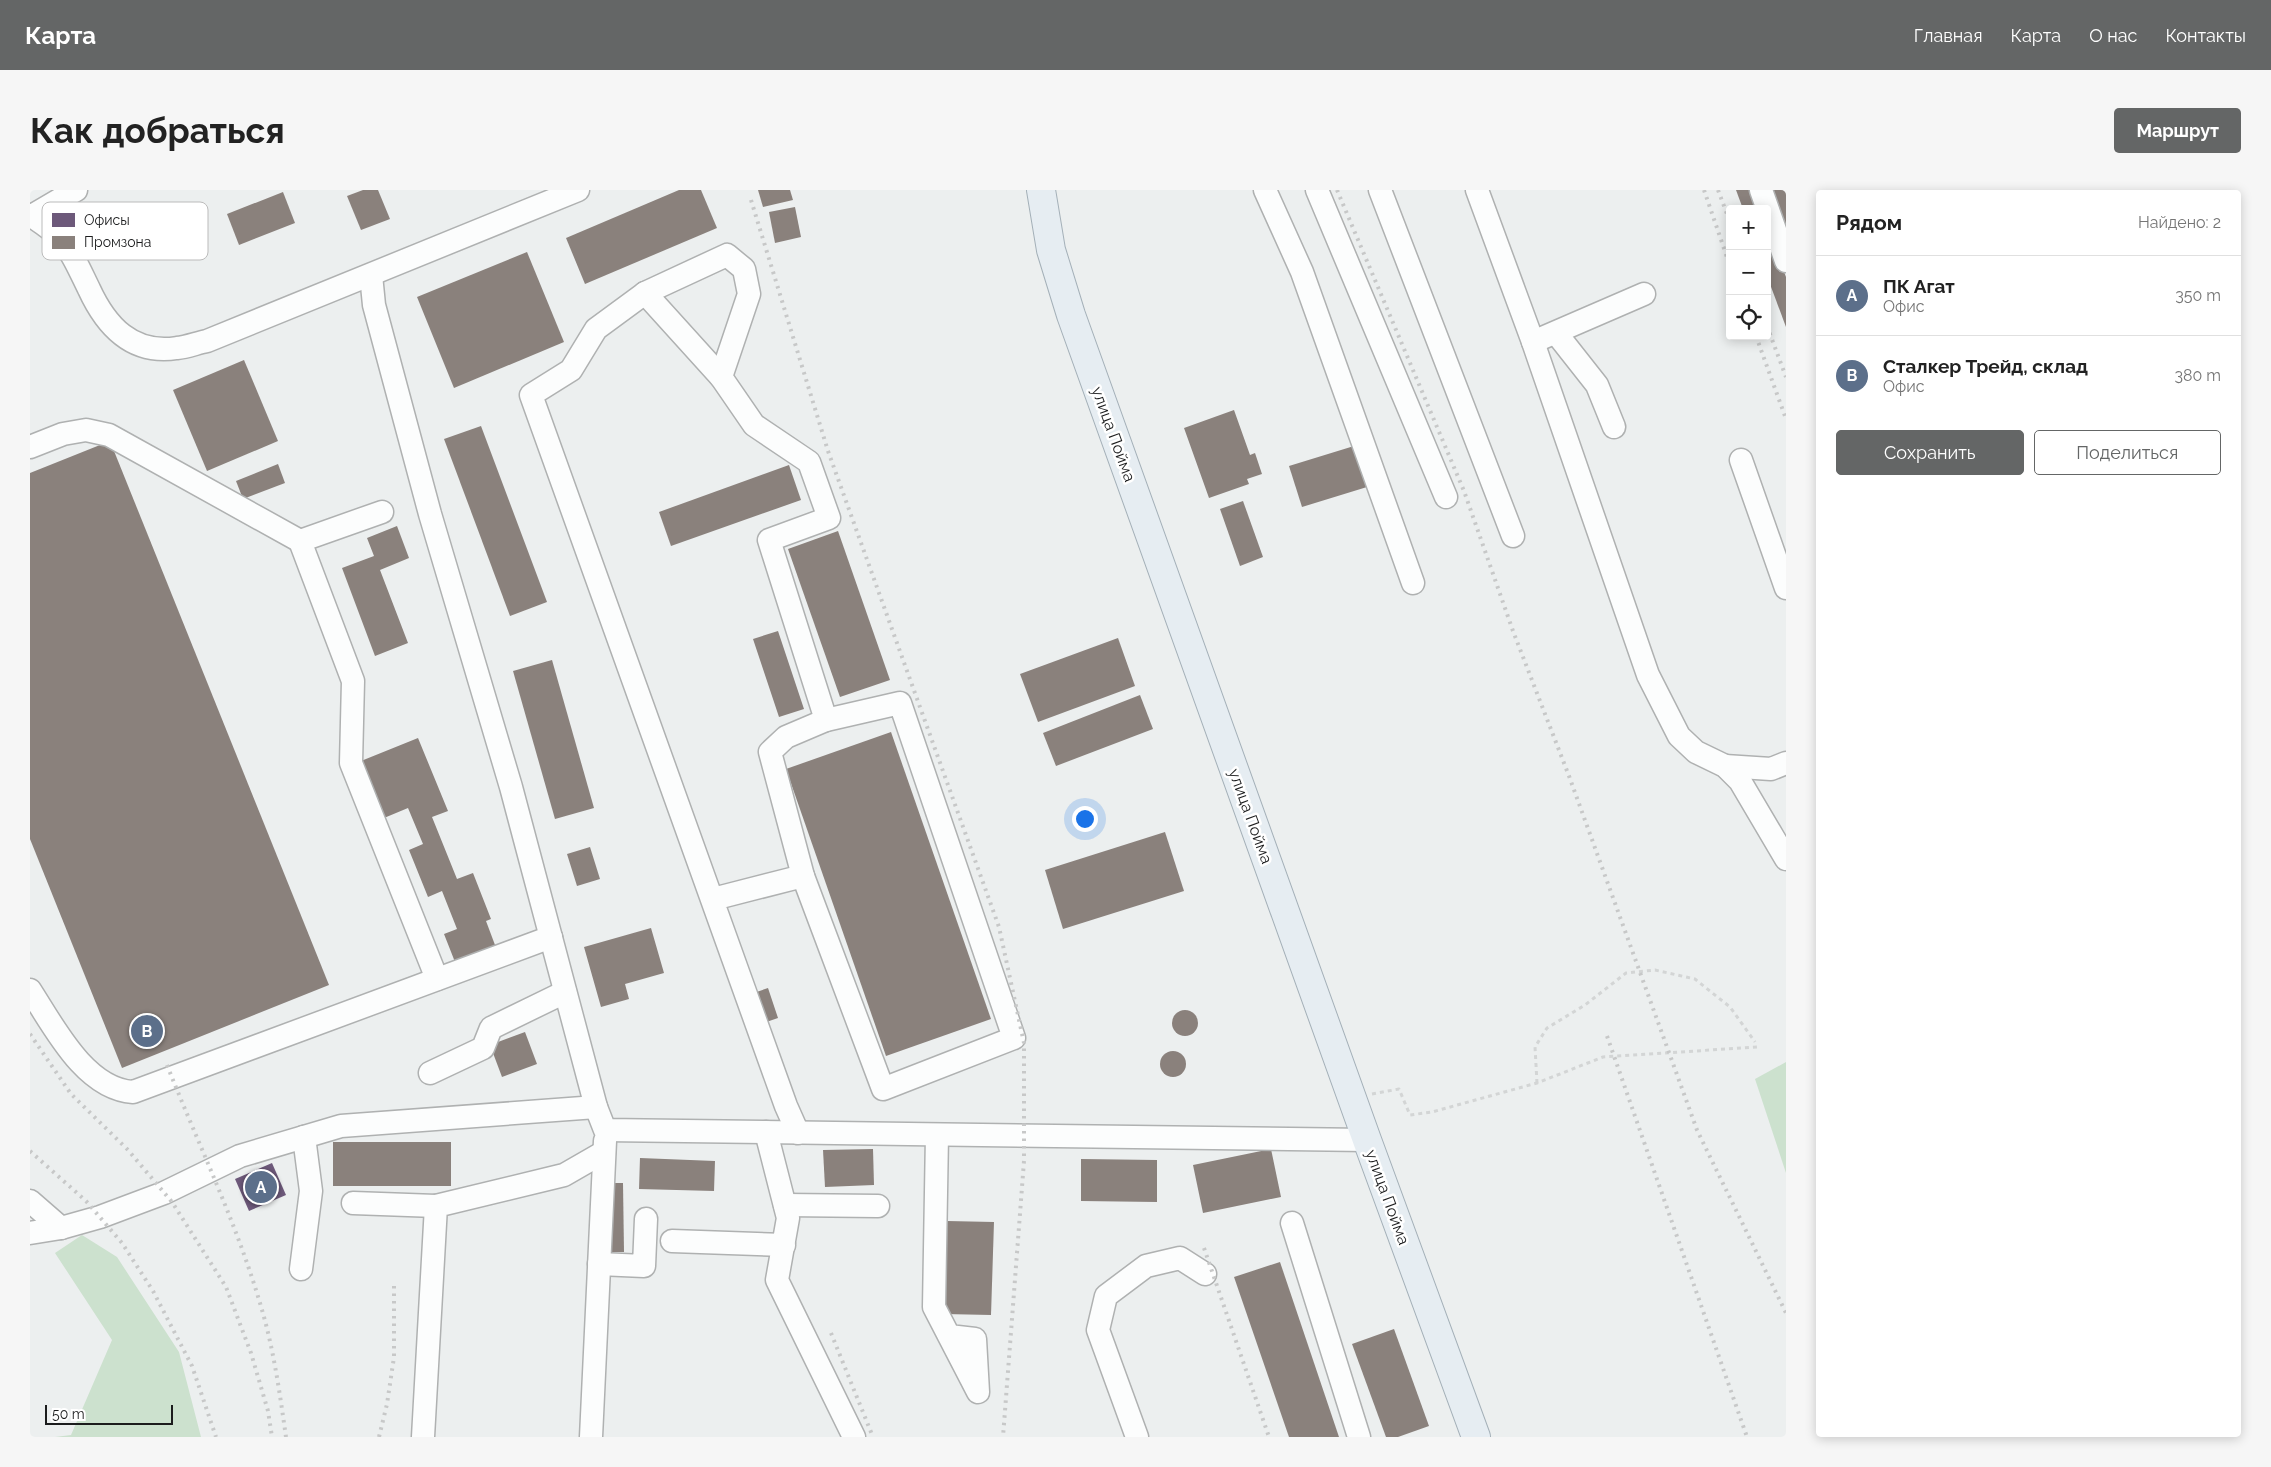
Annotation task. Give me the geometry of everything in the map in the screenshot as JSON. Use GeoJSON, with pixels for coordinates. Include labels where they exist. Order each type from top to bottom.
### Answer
{"type":"FeatureCollection","features":[{"type":"Feature","properties":{"kind":"main road","name":"улица Пойма"},"geometry":{"type":"LineString","coordinates":[[1040,190],[1051,250],[1071,315],[1367,1140],[1476,1437]]}},
{"type":"Feature","properties":{"kind":"street"},"geometry":{"type":"LineString","coordinates":[[55,202],[76,190]]}},
{"type":"Feature","properties":{"kind":"street"},"geometry":{"type":"LineString","coordinates":[[75,260],[95,302],[108,323],[127,339],[150,348],[176,349],[207,341],[578,190]]}},
{"type":"Feature","properties":{"kind":"street"},"geometry":{"type":"LineString","coordinates":[[1265,190],[1302,272],[1413,583]]}},
{"type":"Feature","properties":{"kind":"street"},"geometry":{"type":"LineString","coordinates":[[1317,190],[1446,497]]}},
{"type":"Feature","properties":{"kind":"street"},"geometry":{"type":"LineString","coordinates":[[1380,190],[1513,536]]}},
{"type":"Feature","properties":{"kind":"street"},"geometry":{"type":"LineString","coordinates":[[1476,190],[1533,342],[1648,675],[1679,736],[1696,752],[1725,766],[1740,782],[1786,859]]}},
{"type":"Feature","properties":{"kind":"street"},"geometry":{"type":"LineString","coordinates":[[1761,190],[1786,260]]}},
{"type":"Feature","properties":{"kind":"street"},"geometry":{"type":"LineString","coordinates":[[42,209],[30,216],[42,225]]}},
{"type":"Feature","properties":{"kind":"street"},"geometry":{"type":"LineString","coordinates":[[721,377],[749,294],[744,269],[726,255],[645,293],[596,329],[571,370],[531,394],[786,1106],[798,1133]]}},
{"type":"Feature","properties":{"kind":"street"},"geometry":{"type":"LineString","coordinates":[[371,275],[374,305],[428,505],[511,787],[596,1107],[605,1130],[591,1437]]}},
{"type":"Feature","properties":{"kind":"street"},"geometry":{"type":"LineString","coordinates":[[645,293],[721,377],[754,426],[809,462],[829,518],[769,540],[826,720]]}},
{"type":"Feature","properties":{"kind":"street"},"geometry":{"type":"LineString","coordinates":[[1533,342],[1644,294]]}},
{"type":"Feature","properties":{"kind":"street"},"geometry":{"type":"LineString","coordinates":[[1556,333],[1597,385],[1614,427]]}},
{"type":"Feature","properties":{"kind":"street"},"geometry":{"type":"LineString","coordinates":[[30,447],[63,434],[86,430],[109,435],[300,541],[353,681],[351,763],[437,979]]}},
{"type":"Feature","properties":{"kind":"street"},"geometry":{"type":"LineString","coordinates":[[1741,460],[1786,588]]}},
{"type":"Feature","properties":{"kind":"street"},"geometry":{"type":"LineString","coordinates":[[300,541],[382,512]]}},
{"type":"Feature","properties":{"kind":"street"},"geometry":{"type":"LineString","coordinates":[[900,703],[1014,1038],[883,1089],[803,876],[770,752],[786,737],[826,720],[900,703]]}},
{"type":"Feature","properties":{"kind":"street"},"geometry":{"type":"LineString","coordinates":[[1725,766],[1771,769],[1786,763]]}},
{"type":"Feature","properties":{"kind":"street"},"geometry":{"type":"LineString","coordinates":[[713,899],[803,876]]}},
{"type":"Feature","properties":{"kind":"street"},"geometry":{"type":"LineString","coordinates":[[30,990],[82,1065],[106,1085],[121,1091],[133,1092],[551,937]]}},
{"type":"Feature","properties":{"kind":"street"},"geometry":{"type":"LineString","coordinates":[[430,1073],[483,1048],[491,1028],[565,992]]}},
{"type":"Feature","properties":{"kind":"street"},"geometry":{"type":"LineString","coordinates":[[30,1233],[61,1228],[100,1217],[164,1193],[240,1156],[342,1126],[596,1107]]}},
{"type":"Feature","properties":{"kind":"street"},"geometry":{"type":"LineString","coordinates":[[605,1130],[1367,1140]]}},
{"type":"Feature","properties":{"kind":"street"},"geometry":{"type":"LineString","coordinates":[[766,1132],[788,1218],[777,1280],[854,1437]]}},
{"type":"Feature","properties":{"kind":"street"},"geometry":{"type":"LineString","coordinates":[[937,1134],[934,1307],[949,1336]]}},
{"type":"Feature","properties":{"kind":"street"},"geometry":{"type":"LineString","coordinates":[[301,1269],[311,1191],[304,1137]]}},
{"type":"Feature","properties":{"kind":"street"},"geometry":{"type":"LineString","coordinates":[[353,1203],[436,1206],[564,1175],[604,1152]]}},
{"type":"Feature","properties":{"kind":"street"},"geometry":{"type":"LineString","coordinates":[[30,1201],[61,1228]]}},
{"type":"Feature","properties":{"kind":"street"},"geometry":{"type":"LineString","coordinates":[[785,1205],[878,1206]]}},
{"type":"Feature","properties":{"kind":"street"},"geometry":{"type":"LineString","coordinates":[[423,1437],[436,1206]]}},
{"type":"Feature","properties":{"kind":"street"},"geometry":{"type":"LineString","coordinates":[[599,1264],[644,1266],[646,1219]]}},
{"type":"Feature","properties":{"kind":"street"},"geometry":{"type":"LineString","coordinates":[[1292,1223],[1359,1437]]}},
{"type":"Feature","properties":{"kind":"street"},"geometry":{"type":"LineString","coordinates":[[672,1240],[784,1245]]}},
{"type":"Feature","properties":{"kind":"street"},"geometry":{"type":"LineString","coordinates":[[1137,1437],[1098,1330],[1106,1296],[1146,1266],[1171,1260],[1180,1258],[1205,1274]]}},
{"type":"Feature","properties":{"kind":"path"},"geometry":{"type":"LineString","coordinates":[[1537,1083],[1535,1047],[1547,1028],[1585,1005],[1626,973],[1655,970],[1695,979],[1730,1008],[1755,1042]]}},
{"type":"Feature","properties":{"kind":"path"},"geometry":{"type":"LineString","coordinates":[[1352,1098],[1399,1088],[1410,1115],[1432,1112],[1537,1083],[1603,1057],[1757,1047]]}},
{"type":"Feature","properties":{"kind":"green space"},"geometry":{"type":"Polygon","coordinates":[[[1786,1062],[1786,1173],[1755,1079],[1786,1062]]]}},
{"type":"Feature","properties":{"kind":"green space"},"geometry":{"type":"Polygon","coordinates":[[[82,1235],[117,1257],[179,1352],[201,1437],[55,1437],[71,1435],[112,1340],[55,1253],[82,1235]]]}},
{"type":"Feature","properties":{"kind":"building: Офисы"},"geometry":{"type":"Polygon","coordinates":[[[272,1163],[286,1195],[249,1211],[235,1179],[272,1163]]]}},
{"type":"Feature","properties":{"kind":"building: Промзона"},"geometry":{"type":"Polygon","coordinates":[[[363,190],[378,190],[390,219],[361,230],[347,196],[363,190]]]}},
{"type":"Feature","properties":{"kind":"building: Промзона"},"geometry":{"type":"Polygon","coordinates":[[[679,190],[701,190],[717,228],[585,284],[566,238],[679,190]]]}},
{"type":"Feature","properties":{"kind":"building: Промзона"},"geometry":{"type":"Polygon","coordinates":[[[758,190],[790,190],[793,200],[763,207],[758,190]]]}},
{"type":"Feature","properties":{"kind":"building: Промзона"},"geometry":{"type":"Polygon","coordinates":[[[1736,190],[1755,190],[1760,205],[1742,205],[1736,190]]]}},
{"type":"Feature","properties":{"kind":"building: Промзона"},"geometry":{"type":"Polygon","coordinates":[[[1770,190],[1786,190],[1786,234],[1770,190]]]}},
{"type":"Feature","properties":{"kind":"building: Промзона"},"geometry":{"type":"Polygon","coordinates":[[[283,192],[295,223],[239,245],[227,214],[283,192]]]}},
{"type":"Feature","properties":{"kind":"building: Промзона"},"geometry":{"type":"Polygon","coordinates":[[[795,207],[801,237],[775,243],[769,212],[795,207]]]}},
{"type":"Feature","properties":{"kind":"building: Промзона"},"geometry":{"type":"Polygon","coordinates":[[[1771,237],[1786,277],[1786,327],[1771,287],[1771,237]]]}},
{"type":"Feature","properties":{"kind":"building: Промзона"},"geometry":{"type":"Polygon","coordinates":[[[527,252],[564,342],[454,388],[417,297],[527,252]]]}},
{"type":"Feature","properties":{"kind":"building: Промзона"},"geometry":{"type":"Polygon","coordinates":[[[244,360],[278,441],[207,471],[173,390],[244,360]]]}},
{"type":"Feature","properties":{"kind":"building: Промзона"},"geometry":{"type":"Polygon","coordinates":[[[1234,410],[1250,455],[1255,453],[1262,474],[1247,479],[1249,484],[1209,498],[1184,428],[1234,410]]]}},
{"type":"Feature","properties":{"kind":"building: Промзона"},"geometry":{"type":"Polygon","coordinates":[[[481,426],[547,602],[510,616],[444,439],[481,426]]]}},
{"type":"Feature","properties":{"kind":"building: Промзона"},"geometry":{"type":"Polygon","coordinates":[[[110,441],[329,985],[122,1068],[30,839],[30,473],[110,441]]]}},
{"type":"Feature","properties":{"kind":"building: Промзона"},"geometry":{"type":"Polygon","coordinates":[[[1354,446],[1367,487],[1302,507],[1289,466],[1354,446]]]}},
{"type":"Feature","properties":{"kind":"building: Промзона"},"geometry":{"type":"Polygon","coordinates":[[[278,464],[285,483],[243,499],[236,481],[278,464]]]}},
{"type":"Feature","properties":{"kind":"building: Промзона"},"geometry":{"type":"Polygon","coordinates":[[[789,465],[801,500],[671,546],[659,512],[789,465]]]}},
{"type":"Feature","properties":{"kind":"building: Промзона"},"geometry":{"type":"Polygon","coordinates":[[[1243,501],[1263,557],[1240,566],[1220,509],[1243,501]]]}},
{"type":"Feature","properties":{"kind":"building: Промзона"},"geometry":{"type":"Polygon","coordinates":[[[397,526],[409,558],[380,570],[408,643],[375,656],[342,568],[374,556],[367,538],[397,526]]]}},
{"type":"Feature","properties":{"kind":"building: Промзона"},"geometry":{"type":"Polygon","coordinates":[[[838,531],[890,680],[840,697],[788,549],[838,531]]]}},
{"type":"Feature","properties":{"kind":"building: Промзона"},"geometry":{"type":"Polygon","coordinates":[[[778,631],[804,709],[779,717],[753,639],[778,631]]]}},
{"type":"Feature","properties":{"kind":"building: Промзона"},"geometry":{"type":"Polygon","coordinates":[[[1118,638],[1135,686],[1038,722],[1020,674],[1118,638]]]}},
{"type":"Feature","properties":{"kind":"building: Промзона"},"geometry":{"type":"Polygon","coordinates":[[[552,660],[594,808],[555,819],[513,671],[552,660]]]}},
{"type":"Feature","properties":{"kind":"building: Промзона"},"geometry":{"type":"Polygon","coordinates":[[[1140,695],[1153,729],[1056,766],[1043,733],[1140,695]]]}},
{"type":"Feature","properties":{"kind":"building: Промзона"},"geometry":{"type":"Polygon","coordinates":[[[891,732],[991,1019],[886,1056],[786,769],[891,732]]]}},
{"type":"Feature","properties":{"kind":"building: Промзона"},"geometry":{"type":"Polygon","coordinates":[[[418,738],[448,811],[432,817],[457,879],[473,873],[491,919],[486,921],[495,945],[455,962],[444,934],[457,929],[442,891],[428,897],[409,850],[423,844],[408,808],[384,818],[361,761],[418,738]]]}},
{"type":"Feature","properties":{"kind":"building: Промзона"},"geometry":{"type":"Polygon","coordinates":[[[1165,832],[1184,891],[1063,929],[1045,870],[1165,832]]]}},
{"type":"Feature","properties":{"kind":"building: Промзона"},"geometry":{"type":"Polygon","coordinates":[[[590,847],[600,879],[577,886],[567,854],[590,847]]]}},
{"type":"Feature","properties":{"kind":"building: Промзона"},"geometry":{"type":"Polygon","coordinates":[[[651,928],[664,973],[625,984],[629,999],[601,1007],[584,947],[651,928]]]}},
{"type":"Feature","properties":{"kind":"building: Промзона"},"geometry":{"type":"Polygon","coordinates":[[[768,988],[778,1018],[746,1029],[736,999],[768,988]]]}},
{"type":"Feature","properties":{"kind":"building: Промзона"},"geometry":{"type":"Polygon","coordinates":[[[1185,1010],[1194,1014],[1198,1023],[1194,1032],[1185,1036],[1176,1032],[1172,1023],[1176,1014],[1185,1010]]]}},
{"type":"Feature","properties":{"kind":"building: Промзона"},"geometry":{"type":"Polygon","coordinates":[[[525,1032],[537,1064],[502,1077],[490,1045],[525,1032]]]}},
{"type":"Feature","properties":{"kind":"building: Промзона"},"geometry":{"type":"Polygon","coordinates":[[[1173,1051],[1182,1055],[1186,1064],[1182,1073],[1173,1077],[1164,1073],[1160,1064],[1164,1055],[1173,1051]]]}},
{"type":"Feature","properties":{"kind":"building: Промзона"},"geometry":{"type":"Polygon","coordinates":[[[333,1142],[451,1142],[451,1186],[333,1186],[333,1142]]]}},
{"type":"Feature","properties":{"kind":"building: Промзона"},"geometry":{"type":"Polygon","coordinates":[[[873,1149],[874,1185],[825,1187],[823,1150],[873,1149]]]}},
{"type":"Feature","properties":{"kind":"building: Промзона"},"geometry":{"type":"Polygon","coordinates":[[[1271,1149],[1281,1197],[1203,1213],[1193,1165],[1271,1149]]]}},
{"type":"Feature","properties":{"kind":"building: Промзона"},"geometry":{"type":"Polygon","coordinates":[[[640,1158],[715,1161],[714,1191],[639,1189],[640,1158]]]}},
{"type":"Feature","properties":{"kind":"building: Промзона"},"geometry":{"type":"Polygon","coordinates":[[[1081,1159],[1157,1160],[1157,1202],[1081,1201],[1081,1159]]]}},
{"type":"Feature","properties":{"kind":"building: Промзона"},"geometry":{"type":"Polygon","coordinates":[[[612,1183],[623,1183],[624,1252],[612,1252],[612,1183]]]}},
{"type":"Feature","properties":{"kind":"building: Промзона"},"geometry":{"type":"Polygon","coordinates":[[[947,1221],[994,1222],[991,1315],[944,1314],[947,1221]]]}},
{"type":"Feature","properties":{"kind":"building: Промзона"},"geometry":{"type":"Polygon","coordinates":[[[1280,1262],[1339,1437],[1289,1437],[1234,1277],[1280,1262]]]}},
{"type":"Feature","properties":{"kind":"building: Промзона"},"geometry":{"type":"Polygon","coordinates":[[[1394,1329],[1429,1426],[1398,1437],[1386,1437],[1352,1344],[1394,1329]]]}},
{"type":"Feature","properties":{"kind":"railway"},"geometry":{"type":"LineString","coordinates":[[1337,190],[1464,491],[1513,631],[1569,776],[1697,1130],[1786,1313]]}},
{"type":"Feature","properties":{"kind":"railway"},"geometry":{"type":"LineString","coordinates":[[1704,190],[1726,254]]}},
{"type":"Feature","properties":{"kind":"railway"},"geometry":{"type":"LineString","coordinates":[[1718,190],[1726,211]]}},
{"type":"Feature","properties":{"kind":"railway"},"geometry":{"type":"LineString","coordinates":[[751,200],[828,451],[999,927],[1024,1043],[1024,1161],[1003,1437]]}},
{"type":"Feature","properties":{"kind":"railway"},"geometry":{"type":"LineString","coordinates":[[1771,337],[1786,377]]}},
{"type":"Feature","properties":{"kind":"railway"},"geometry":{"type":"LineString","coordinates":[[1757,340],[1786,419]]}},
{"type":"Feature","properties":{"kind":"railway"},"geometry":{"type":"LineString","coordinates":[[30,1034],[71,1094],[128,1150],[172,1202],[226,1287],[251,1353],[268,1411],[272,1437]]}},
{"type":"Feature","properties":{"kind":"railway"},"geometry":{"type":"LineString","coordinates":[[1607,1036],[1747,1437]]}},
{"type":"Feature","properties":{"kind":"railway"},"geometry":{"type":"LineString","coordinates":[[167,1065],[230,1217],[262,1310],[270,1341],[286,1437]]}},
{"type":"Feature","properties":{"kind":"railway"},"geometry":{"type":"LineString","coordinates":[[30,1151],[86,1201],[122,1243],[153,1291],[192,1366],[216,1437]]}},
{"type":"Feature","properties":{"kind":"railway"},"geometry":{"type":"LineString","coordinates":[[1204,1248],[1269,1437]]}},
{"type":"Feature","properties":{"kind":"railway"},"geometry":{"type":"LineString","coordinates":[[379,1437],[387,1404],[394,1357],[394,1283]]}},
{"type":"Feature","properties":{"kind":"railway"},"geometry":{"type":"LineString","coordinates":[[831,1333],[873,1437]]}},
{"type":"Feature","properties":{"kind":"place","name":"Сталкер Трейд, склад"},"geometry":{"type":"Point","coordinates":[147,1031]}},
{"type":"Feature","properties":{"kind":"place","name":"ПК Агат"},"geometry":{"type":"Point","coordinates":[261,1187]}}]}
